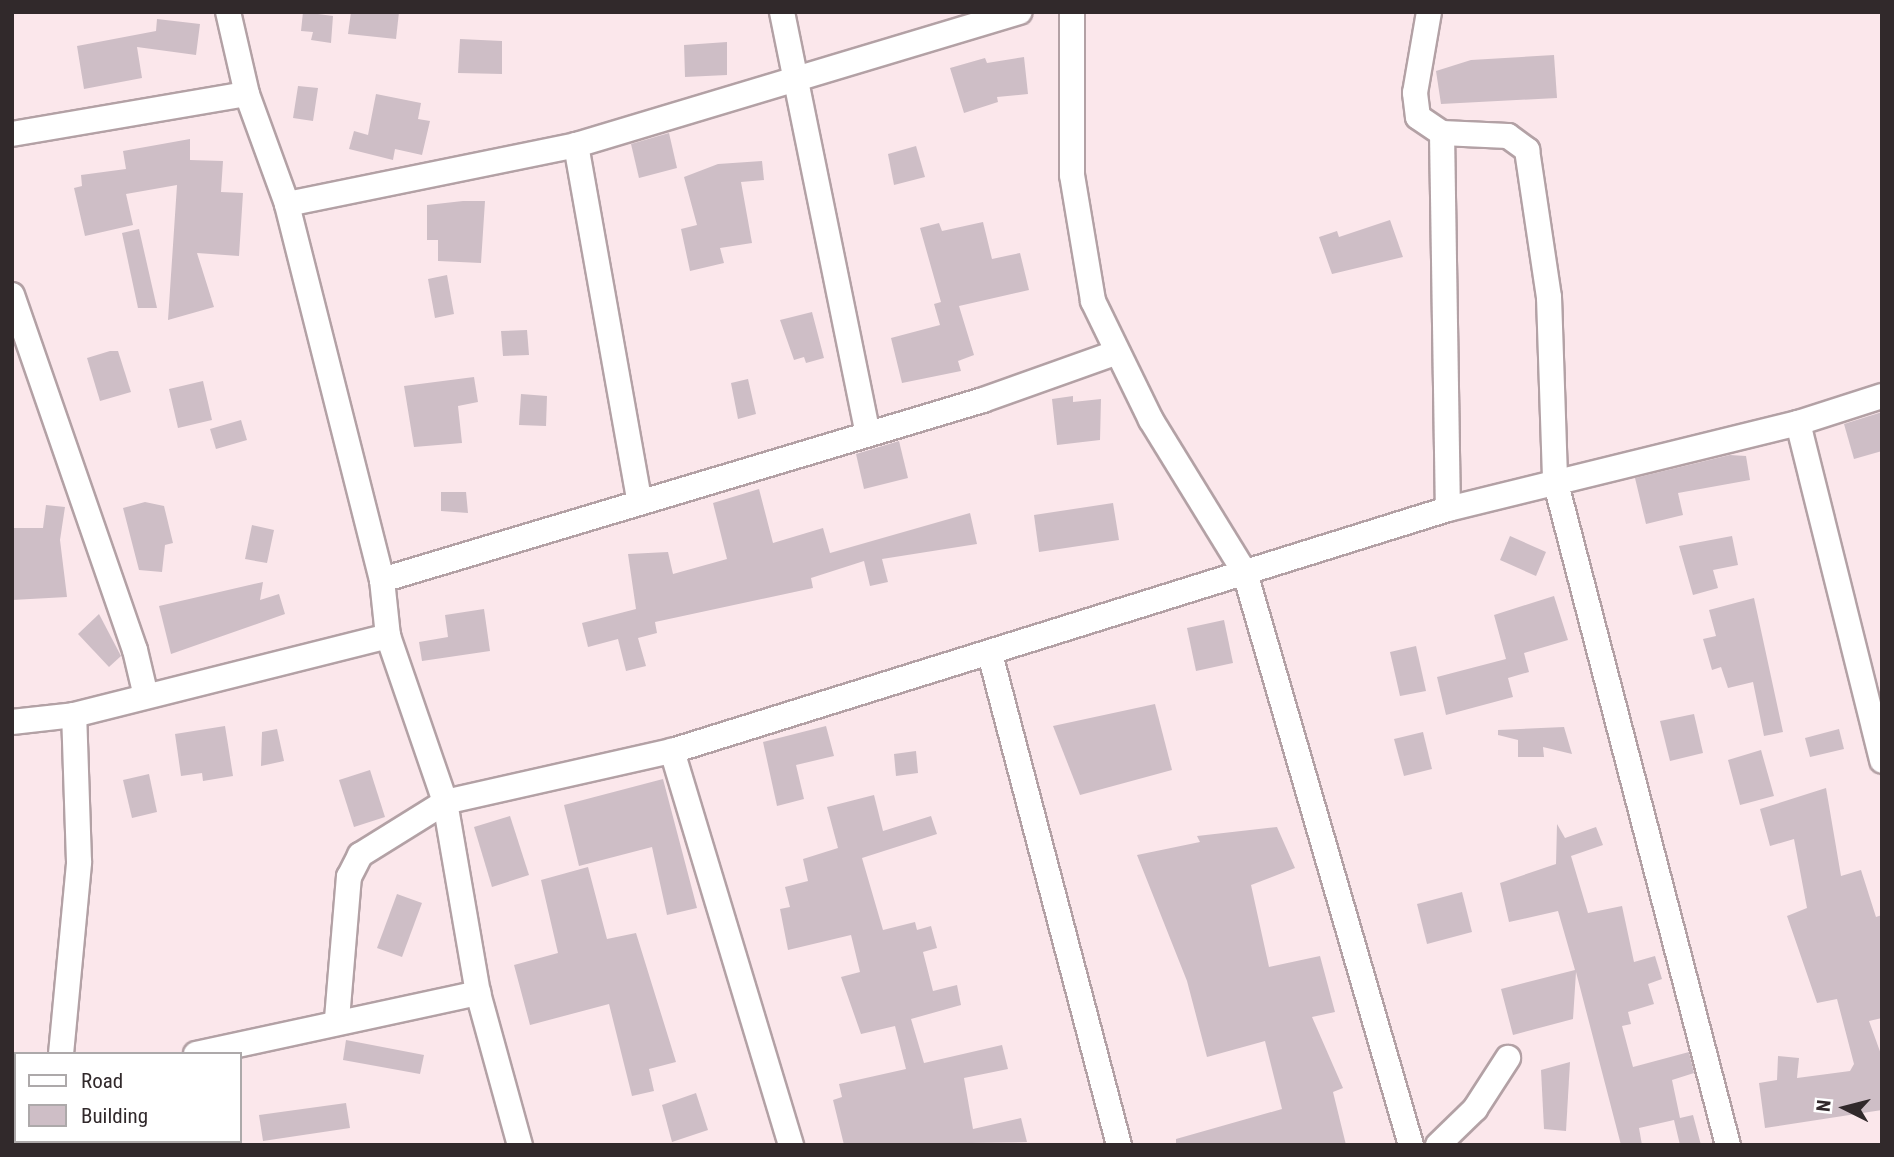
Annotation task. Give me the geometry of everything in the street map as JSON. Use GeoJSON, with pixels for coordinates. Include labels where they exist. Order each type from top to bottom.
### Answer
{"type":"FeatureCollection","features":[{"type":"Feature","properties":{"kind":"street"},"geometry":{"type":"LineString","coordinates":[[228,12],[247,94],[287,204],[382,580],[388,636],[445,802],[478,993],[520,1145]]}},
{"type":"Feature","properties":{"kind":"street"},"geometry":{"type":"LineString","coordinates":[[782,12],[867,432]]}},
{"type":"Feature","properties":{"kind":"street"},"geometry":{"type":"LineString","coordinates":[[287,204],[576,145],[796,82],[1020,12]]}},
{"type":"Feature","properties":{"kind":"street"},"geometry":{"type":"LineString","coordinates":[[1072,12],[1072,175],[1080,244],[1115,354],[1245,573],[1410,1145]]}},
{"type":"Feature","properties":{"kind":"street"},"geometry":{"type":"LineString","coordinates":[[1429,12],[1415,93],[1418,117],[1442,133],[1508,136],[1527,150],[1549,297],[1555,480],[1728,1145]]}},
{"type":"Feature","properties":{"kind":"street"},"geometry":{"type":"LineString","coordinates":[[12,134],[247,94]]}},
{"type":"Feature","properties":{"kind":"street"},"geometry":{"type":"LineString","coordinates":[[1442,133],[1448,509]]}},
{"type":"Feature","properties":{"kind":"street"},"geometry":{"type":"LineString","coordinates":[[576,145],[639,499]]}},
{"type":"Feature","properties":{"kind":"street"},"geometry":{"type":"LineString","coordinates":[[12,295],[135,649],[146,696]]}},
{"type":"Feature","properties":{"kind":"street"},"geometry":{"type":"LineString","coordinates":[[382,580],[639,499],[983,400],[1115,354]]}},
{"type":"Feature","properties":{"kind":"street"},"geometry":{"type":"LineString","coordinates":[[337,1019],[349,877],[360,855],[445,802],[672,751],[1448,509],[1555,480],[1798,423],[1882,396]]}},
{"type":"Feature","properties":{"kind":"street"},"geometry":{"type":"LineString","coordinates":[[1798,423],[1882,761]]}},
{"type":"Feature","properties":{"kind":"street"},"geometry":{"type":"LineString","coordinates":[[12,722],[74,715],[388,636]]}},
{"type":"Feature","properties":{"kind":"street"},"geometry":{"type":"LineString","coordinates":[[990,653],[1119,1145]]}},
{"type":"Feature","properties":{"kind":"street"},"geometry":{"type":"LineString","coordinates":[[61,1052],[79,862],[74,715]]}},
{"type":"Feature","properties":{"kind":"street"},"geometry":{"type":"LineString","coordinates":[[672,751],[791,1145]]}},
{"type":"Feature","properties":{"kind":"street"},"geometry":{"type":"LineString","coordinates":[[204,1052],[337,1019],[478,993]]}},
{"type":"Feature","properties":{"kind":"street"},"geometry":{"type":"LineString","coordinates":[[1438,1145],[1475,1109],[1508,1058]]}},
{"type":"Feature","properties":{"kind":"building"},"geometry":{"type":"Polygon","coordinates":[[[303,12],[333,16],[331,43],[311,40],[313,32],[301,31],[303,12]]]}},
{"type":"Feature","properties":{"kind":"building"},"geometry":{"type":"Polygon","coordinates":[[[351,12],[399,12],[396,39],[348,34],[351,12]]]}},
{"type":"Feature","properties":{"kind":"building"},"geometry":{"type":"Polygon","coordinates":[[[157,19],[200,24],[196,55],[137,47],[142,78],[84,89],[77,46],[156,31],[157,19]]]}},
{"type":"Feature","properties":{"kind":"building"},"geometry":{"type":"Polygon","coordinates":[[[460,39],[502,41],[502,74],[458,73],[460,39]]]}},
{"type":"Feature","properties":{"kind":"building"},"geometry":{"type":"Polygon","coordinates":[[[727,42],[727,75],[685,77],[684,45],[727,42]]]}},
{"type":"Feature","properties":{"kind":"building"},"geometry":{"type":"Polygon","coordinates":[[[1554,55],[1557,98],[1441,104],[1436,71],[1471,60],[1554,55]]]}},
{"type":"Feature","properties":{"kind":"building"},"geometry":{"type":"Polygon","coordinates":[[[1024,57],[1028,94],[997,97],[998,102],[964,113],[950,68],[985,58],[987,63],[1024,57]]]}},
{"type":"Feature","properties":{"kind":"building"},"geometry":{"type":"Polygon","coordinates":[[[298,86],[318,88],[313,121],[293,118],[298,86]]]}},
{"type":"Feature","properties":{"kind":"building"},"geometry":{"type":"Polygon","coordinates":[[[376,94],[421,103],[418,119],[430,121],[422,155],[395,149],[393,160],[349,149],[354,131],[368,135],[376,94]]]}},
{"type":"Feature","properties":{"kind":"building"},"geometry":{"type":"Polygon","coordinates":[[[669,133],[677,168],[639,178],[631,144],[669,133]]]}},
{"type":"Feature","properties":{"kind":"building"},"geometry":{"type":"Polygon","coordinates":[[[190,139],[190,160],[223,161],[221,192],[243,193],[239,256],[197,253],[214,307],[168,320],[177,185],[126,194],[133,225],[85,236],[74,188],[82,186],[81,175],[126,169],[123,151],[190,139]]]}},
{"type":"Feature","properties":{"kind":"building"},"geometry":{"type":"Polygon","coordinates":[[[916,146],[925,177],[894,185],[888,154],[916,146]]]}},
{"type":"Feature","properties":{"kind":"building"},"geometry":{"type":"Polygon","coordinates":[[[762,161],[764,180],[741,182],[752,243],[720,248],[724,263],[690,271],[681,229],[697,225],[684,177],[718,164],[762,161]]]}},
{"type":"Feature","properties":{"kind":"building"},"geometry":{"type":"Polygon","coordinates":[[[485,201],[481,263],[438,261],[438,240],[427,240],[427,205],[485,201]]]}},
{"type":"Feature","properties":{"kind":"building"},"geometry":{"type":"Polygon","coordinates":[[[1390,220],[1403,257],[1332,274],[1319,237],[1337,231],[1339,237],[1390,220]]]}},
{"type":"Feature","properties":{"kind":"building"},"geometry":{"type":"Polygon","coordinates":[[[983,222],[992,259],[1020,253],[1029,290],[959,306],[974,355],[958,361],[961,371],[902,383],[891,338],[940,325],[934,304],[941,302],[920,228],[939,223],[942,231],[983,222]]]}},
{"type":"Feature","properties":{"kind":"building"},"geometry":{"type":"Polygon","coordinates":[[[139,229],[157,308],[138,308],[122,233],[139,229]]]}},
{"type":"Feature","properties":{"kind":"building"},"geometry":{"type":"Polygon","coordinates":[[[447,275],[454,314],[435,318],[428,279],[447,275]]]}},
{"type":"Feature","properties":{"kind":"building"},"geometry":{"type":"Polygon","coordinates":[[[812,312],[824,358],[806,363],[804,357],[794,360],[780,320],[812,312]]]}},
{"type":"Feature","properties":{"kind":"building"},"geometry":{"type":"Polygon","coordinates":[[[527,330],[529,355],[503,356],[501,331],[527,330]]]}},
{"type":"Feature","properties":{"kind":"building"},"geometry":{"type":"Polygon","coordinates":[[[118,351],[131,392],[100,401],[87,358],[118,351]]]}},
{"type":"Feature","properties":{"kind":"building"},"geometry":{"type":"Polygon","coordinates":[[[474,377],[478,402],[458,406],[462,443],[414,447],[404,386],[474,377]]]}},
{"type":"Feature","properties":{"kind":"building"},"geometry":{"type":"Polygon","coordinates":[[[748,379],[756,414],[738,419],[731,383],[748,379]]]}},
{"type":"Feature","properties":{"kind":"building"},"geometry":{"type":"Polygon","coordinates":[[[203,381],[212,420],[178,428],[169,389],[203,381]]]}},
{"type":"Feature","properties":{"kind":"building"},"geometry":{"type":"Polygon","coordinates":[[[521,394],[547,396],[546,426],[519,425],[521,394]]]}},
{"type":"Feature","properties":{"kind":"building"},"geometry":{"type":"Polygon","coordinates":[[[1073,396],[1073,402],[1101,399],[1100,440],[1057,445],[1052,399],[1073,396]]]}},
{"type":"Feature","properties":{"kind":"building"},"geometry":{"type":"Polygon","coordinates":[[[1882,412],[1882,451],[1854,459],[1844,424],[1882,412]]]}},
{"type":"Feature","properties":{"kind":"building"},"geometry":{"type":"Polygon","coordinates":[[[241,420],[247,440],[216,449],[210,429],[241,420]]]}},
{"type":"Feature","properties":{"kind":"building"},"geometry":{"type":"Polygon","coordinates":[[[899,441],[908,478],[864,489],[856,454],[899,441]]]}},
{"type":"Feature","properties":{"kind":"building"},"geometry":{"type":"Polygon","coordinates":[[[1730,455],[1746,456],[1750,480],[1678,493],[1683,515],[1646,524],[1635,478],[1730,455]]]}},
{"type":"Feature","properties":{"kind":"building"},"geometry":{"type":"Polygon","coordinates":[[[759,489],[773,543],[823,528],[830,553],[970,513],[977,544],[882,559],[888,582],[870,586],[864,561],[811,578],[813,588],[655,622],[657,633],[638,638],[646,666],[626,671],[618,639],[588,647],[582,623],[636,609],[628,554],[668,552],[673,574],[727,559],[713,503],[759,489]]]}},
{"type":"Feature","properties":{"kind":"building"},"geometry":{"type":"Polygon","coordinates":[[[441,492],[466,492],[468,513],[441,511],[441,492]]]}},
{"type":"Feature","properties":{"kind":"building"},"geometry":{"type":"Polygon","coordinates":[[[145,502],[164,506],[173,543],[165,545],[162,572],[139,570],[123,508],[145,502]]]}},
{"type":"Feature","properties":{"kind":"building"},"geometry":{"type":"Polygon","coordinates":[[[1113,503],[1119,540],[1039,552],[1034,515],[1113,503]]]}},
{"type":"Feature","properties":{"kind":"building"},"geometry":{"type":"Polygon","coordinates":[[[46,505],[65,507],[60,540],[67,597],[12,600],[12,528],[43,528],[46,505]]]}},
{"type":"Feature","properties":{"kind":"building"},"geometry":{"type":"Polygon","coordinates":[[[252,525],[274,530],[267,563],[245,559],[252,525]]]}},
{"type":"Feature","properties":{"kind":"building"},"geometry":{"type":"Polygon","coordinates":[[[1510,536],[1546,552],[1536,576],[1500,560],[1510,536]]]}},
{"type":"Feature","properties":{"kind":"building"},"geometry":{"type":"Polygon","coordinates":[[[1732,536],[1738,565],[1713,570],[1718,588],[1693,595],[1679,546],[1732,536]]]}},
{"type":"Feature","properties":{"kind":"building"},"geometry":{"type":"Polygon","coordinates":[[[263,582],[260,600],[279,594],[285,614],[171,654],[159,606],[263,582]]]}},
{"type":"Feature","properties":{"kind":"building"},"geometry":{"type":"Polygon","coordinates":[[[1554,596],[1568,640],[1524,653],[1529,672],[1508,678],[1513,697],[1446,715],[1437,677],[1506,659],[1494,615],[1554,596]]]}},
{"type":"Feature","properties":{"kind":"building"},"geometry":{"type":"Polygon","coordinates":[[[1754,598],[1783,732],[1764,736],[1753,682],[1728,688],[1721,667],[1712,670],[1703,639],[1716,636],[1709,610],[1754,598]]]}},
{"type":"Feature","properties":{"kind":"building"},"geometry":{"type":"Polygon","coordinates":[[[484,609],[490,651],[422,661],[419,642],[448,637],[445,615],[484,609]]]}},
{"type":"Feature","properties":{"kind":"building"},"geometry":{"type":"Polygon","coordinates":[[[99,614],[121,656],[109,667],[78,634],[99,614]]]}},
{"type":"Feature","properties":{"kind":"building"},"geometry":{"type":"Polygon","coordinates":[[[1224,620],[1233,663],[1196,671],[1187,628],[1224,620]]]}},
{"type":"Feature","properties":{"kind":"building"},"geometry":{"type":"Polygon","coordinates":[[[1416,646],[1426,691],[1400,696],[1390,652],[1416,646]]]}},
{"type":"Feature","properties":{"kind":"building"},"geometry":{"type":"Polygon","coordinates":[[[1155,704],[1172,770],[1080,795],[1053,726],[1155,704]]]}},
{"type":"Feature","properties":{"kind":"building"},"geometry":{"type":"Polygon","coordinates":[[[1694,714],[1703,753],[1670,761],[1660,721],[1694,714]]]}},
{"type":"Feature","properties":{"kind":"building"},"geometry":{"type":"Polygon","coordinates":[[[225,726],[233,776],[203,781],[202,773],[181,776],[175,734],[225,726]]]}},
{"type":"Feature","properties":{"kind":"building"},"geometry":{"type":"Polygon","coordinates":[[[826,726],[834,756],[796,765],[804,799],[777,806],[763,742],[826,726]]]}},
{"type":"Feature","properties":{"kind":"building"},"geometry":{"type":"Polygon","coordinates":[[[1564,727],[1572,754],[1543,747],[1544,757],[1518,757],[1518,740],[1498,735],[1498,730],[1564,727]]]}},
{"type":"Feature","properties":{"kind":"building"},"geometry":{"type":"Polygon","coordinates":[[[277,729],[284,761],[261,766],[262,732],[277,729]]]}},
{"type":"Feature","properties":{"kind":"building"},"geometry":{"type":"Polygon","coordinates":[[[1839,729],[1844,749],[1810,757],[1805,738],[1839,729]]]}},
{"type":"Feature","properties":{"kind":"building"},"geometry":{"type":"Polygon","coordinates":[[[1423,732],[1432,769],[1404,776],[1394,739],[1423,732]]]}},
{"type":"Feature","properties":{"kind":"building"},"geometry":{"type":"Polygon","coordinates":[[[1761,750],[1774,796],[1740,805],[1728,760],[1761,750]]]}},
{"type":"Feature","properties":{"kind":"building"},"geometry":{"type":"Polygon","coordinates":[[[916,751],[918,773],[896,776],[894,754],[916,751]]]}},
{"type":"Feature","properties":{"kind":"building"},"geometry":{"type":"Polygon","coordinates":[[[370,770],[385,817],[354,827],[339,780],[370,770]]]}},
{"type":"Feature","properties":{"kind":"building"},"geometry":{"type":"Polygon","coordinates":[[[149,774],[157,812],[132,818],[123,780],[149,774]]]}},
{"type":"Feature","properties":{"kind":"building"},"geometry":{"type":"Polygon","coordinates":[[[663,779],[697,908],[667,915],[652,847],[579,866],[564,805],[663,779]]]}},
{"type":"Feature","properties":{"kind":"building"},"geometry":{"type":"Polygon","coordinates":[[[1826,788],[1841,876],[1861,870],[1876,917],[1882,915],[1882,1018],[1869,1021],[1882,1057],[1882,1110],[1765,1128],[1759,1083],[1777,1080],[1778,1056],[1799,1058],[1797,1078],[1850,1071],[1854,1064],[1837,999],[1817,1003],[1787,916],[1807,908],[1794,839],[1770,846],[1760,809],[1826,788]]]}},
{"type":"Feature","properties":{"kind":"building"},"geometry":{"type":"Polygon","coordinates":[[[874,795],[883,831],[931,816],[937,834],[862,858],[883,930],[915,922],[917,930],[931,926],[937,948],[923,952],[933,991],[957,985],[961,1005],[911,1019],[924,1063],[1002,1045],[1008,1069],[964,1078],[973,1129],[1021,1118],[1027,1142],[844,1145],[833,1100],[842,1097],[839,1084],[906,1069],[895,1026],[861,1034],[841,977],[860,972],[851,935],[788,950],[780,909],[790,907],[785,887],[808,881],[803,859],[838,848],[827,807],[874,795]]]}},
{"type":"Feature","properties":{"kind":"building"},"geometry":{"type":"Polygon","coordinates":[[[510,816],[529,875],[492,887],[474,827],[510,816]]]}},
{"type":"Feature","properties":{"kind":"building"},"geometry":{"type":"Polygon","coordinates":[[[1557,824],[1565,838],[1596,827],[1603,845],[1571,856],[1588,913],[1622,906],[1634,962],[1655,956],[1662,979],[1648,984],[1654,1004],[1628,1012],[1631,1024],[1622,1026],[1633,1067],[1689,1052],[1694,1073],[1672,1080],[1680,1118],[1693,1115],[1701,1145],[1680,1145],[1674,1120],[1639,1128],[1642,1145],[1621,1145],[1576,972],[1573,1019],[1513,1035],[1501,989],[1575,970],[1558,911],[1509,922],[1500,883],[1556,864],[1557,824]]]}},
{"type":"Feature","properties":{"kind":"building"},"geometry":{"type":"Polygon","coordinates":[[[1277,827],[1295,868],[1251,885],[1269,967],[1320,956],[1335,1012],[1312,1017],[1343,1088],[1333,1092],[1346,1145],[1176,1145],[1176,1139],[1282,1109],[1265,1041],[1207,1057],[1187,981],[1137,855],[1200,842],[1197,836],[1277,827]]]}},
{"type":"Feature","properties":{"kind":"building"},"geometry":{"type":"Polygon","coordinates":[[[588,867],[607,939],[636,933],[676,1062],[649,1069],[654,1091],[632,1096],[609,1004],[530,1025],[514,965],[558,953],[541,880],[588,867]]]}},
{"type":"Feature","properties":{"kind":"building"},"geometry":{"type":"Polygon","coordinates":[[[1462,892],[1472,932],[1427,944],[1417,904],[1462,892]]]}},
{"type":"Feature","properties":{"kind":"building"},"geometry":{"type":"Polygon","coordinates":[[[397,894],[422,903],[402,957],[377,948],[397,894]]]}},
{"type":"Feature","properties":{"kind":"building"},"geometry":{"type":"Polygon","coordinates":[[[346,1040],[424,1055],[420,1074],[343,1060],[346,1040]]]}},
{"type":"Feature","properties":{"kind":"building"},"geometry":{"type":"Polygon","coordinates":[[[1570,1062],[1566,1131],[1544,1129],[1541,1070],[1570,1062]]]}},
{"type":"Feature","properties":{"kind":"building"},"geometry":{"type":"Polygon","coordinates":[[[696,1093],[708,1130],[672,1142],[662,1105],[696,1093]]]}},
{"type":"Feature","properties":{"kind":"building"},"geometry":{"type":"Polygon","coordinates":[[[346,1103],[350,1128],[263,1141],[259,1115],[346,1103]]]}}]}
